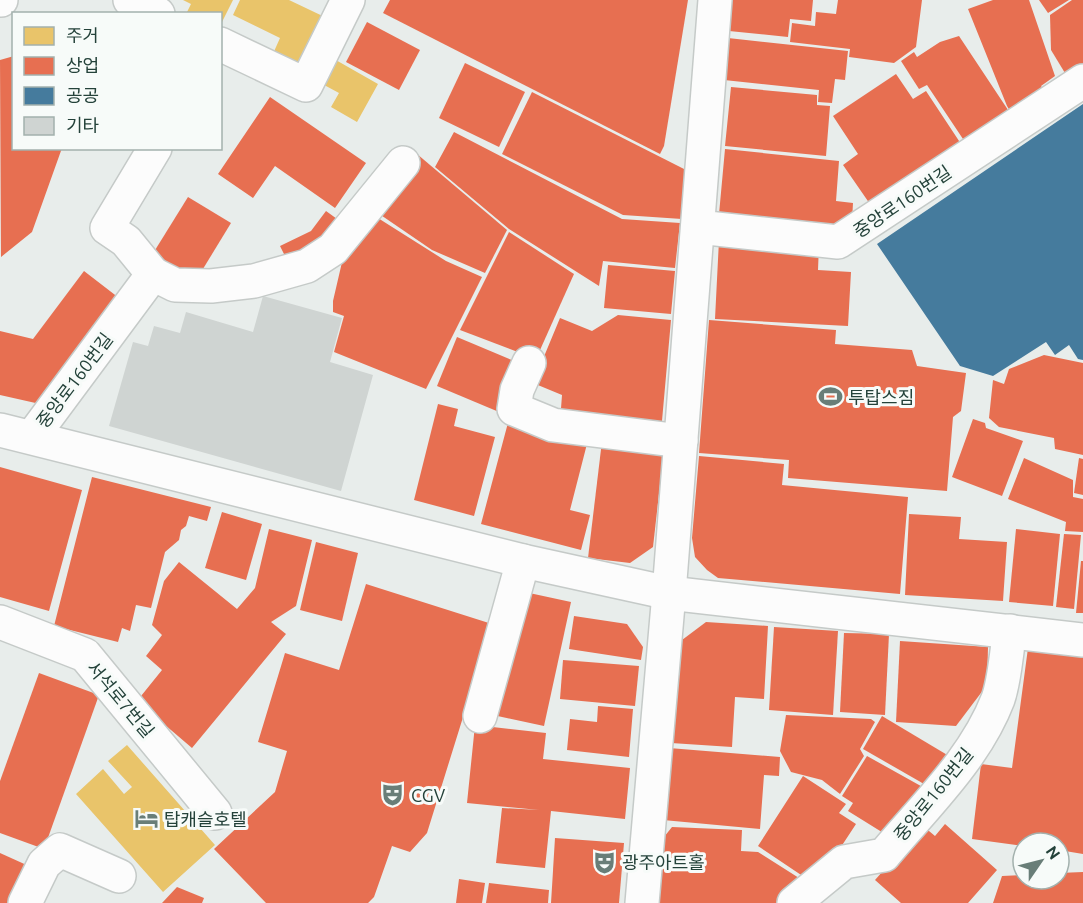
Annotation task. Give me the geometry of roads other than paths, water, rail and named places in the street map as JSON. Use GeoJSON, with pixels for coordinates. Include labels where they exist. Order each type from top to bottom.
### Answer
{"type":"FeatureCollection","features":[{"type":"Feature","properties":{"kind":"street"},"geometry":{"type":"LineString","coordinates":[[130,0],[154,12]]}},
{"type":"Feature","properties":{"kind":"street"},"geometry":{"type":"LineString","coordinates":[[222,45],[306,85],[348,0]]}},
{"type":"Feature","properties":{"kind":"street"},"geometry":{"type":"LineString","coordinates":[[642,903],[669,593],[715,0]]}},
{"type":"Feature","properties":{"kind":"street","name":"중앙로160번길"},"geometry":{"type":"LineString","coordinates":[[698,227],[838,242],[1083,81]]}},
{"type":"Feature","properties":{"kind":"street"},"geometry":{"type":"LineString","coordinates":[[154,150],[106,228],[126,241],[153,274],[175,285],[212,286],[254,281],[307,266],[333,249],[403,163]]}},
{"type":"Feature","properties":{"kind":"street","name":"중앙로160번길"},"geometry":{"type":"LineString","coordinates":[[153,274],[32,437],[523,561],[669,593],[1083,640]]}},
{"type":"Feature","properties":{"kind":"street"},"geometry":{"type":"LineString","coordinates":[[529,363],[517,390],[513,409],[553,425],[681,441]]}},
{"type":"Feature","properties":{"kind":"street"},"geometry":{"type":"LineString","coordinates":[[0,430],[32,437]]}},
{"type":"Feature","properties":{"kind":"street"},"geometry":{"type":"LineString","coordinates":[[480,716],[523,561]]}},
{"type":"Feature","properties":{"kind":"street","name":"서석로7번길"},"geometry":{"type":"LineString","coordinates":[[0,622],[85,655],[215,813]]}},
{"type":"Feature","properties":{"kind":"street","name":"중앙로160번길"},"geometry":{"type":"LineString","coordinates":[[794,903],[844,862],[884,855],[960,764],[971,750],[999,697],[1010,631]]}},
{"type":"Feature","properties":{"kind":"street"},"geometry":{"type":"LineString","coordinates":[[25,903],[44,864],[60,850],[119,876]]}},
{"type":"Feature","properties":{"kind":"place","name":"투탑스짐"},"geometry":{"type":"Point","coordinates":[830,397]}},
{"type":"Feature","properties":{"kind":"place","name":"CGV"},"geometry":{"type":"Point","coordinates":[393,795]}},
{"type":"Feature","properties":{"kind":"place","name":"탑캐슬호텔"},"geometry":{"type":"Point","coordinates":[146,819]}},
{"type":"Feature","properties":{"kind":"place","name":"광주아트홀"},"geometry":{"type":"Point","coordinates":[604,862]}}]}
